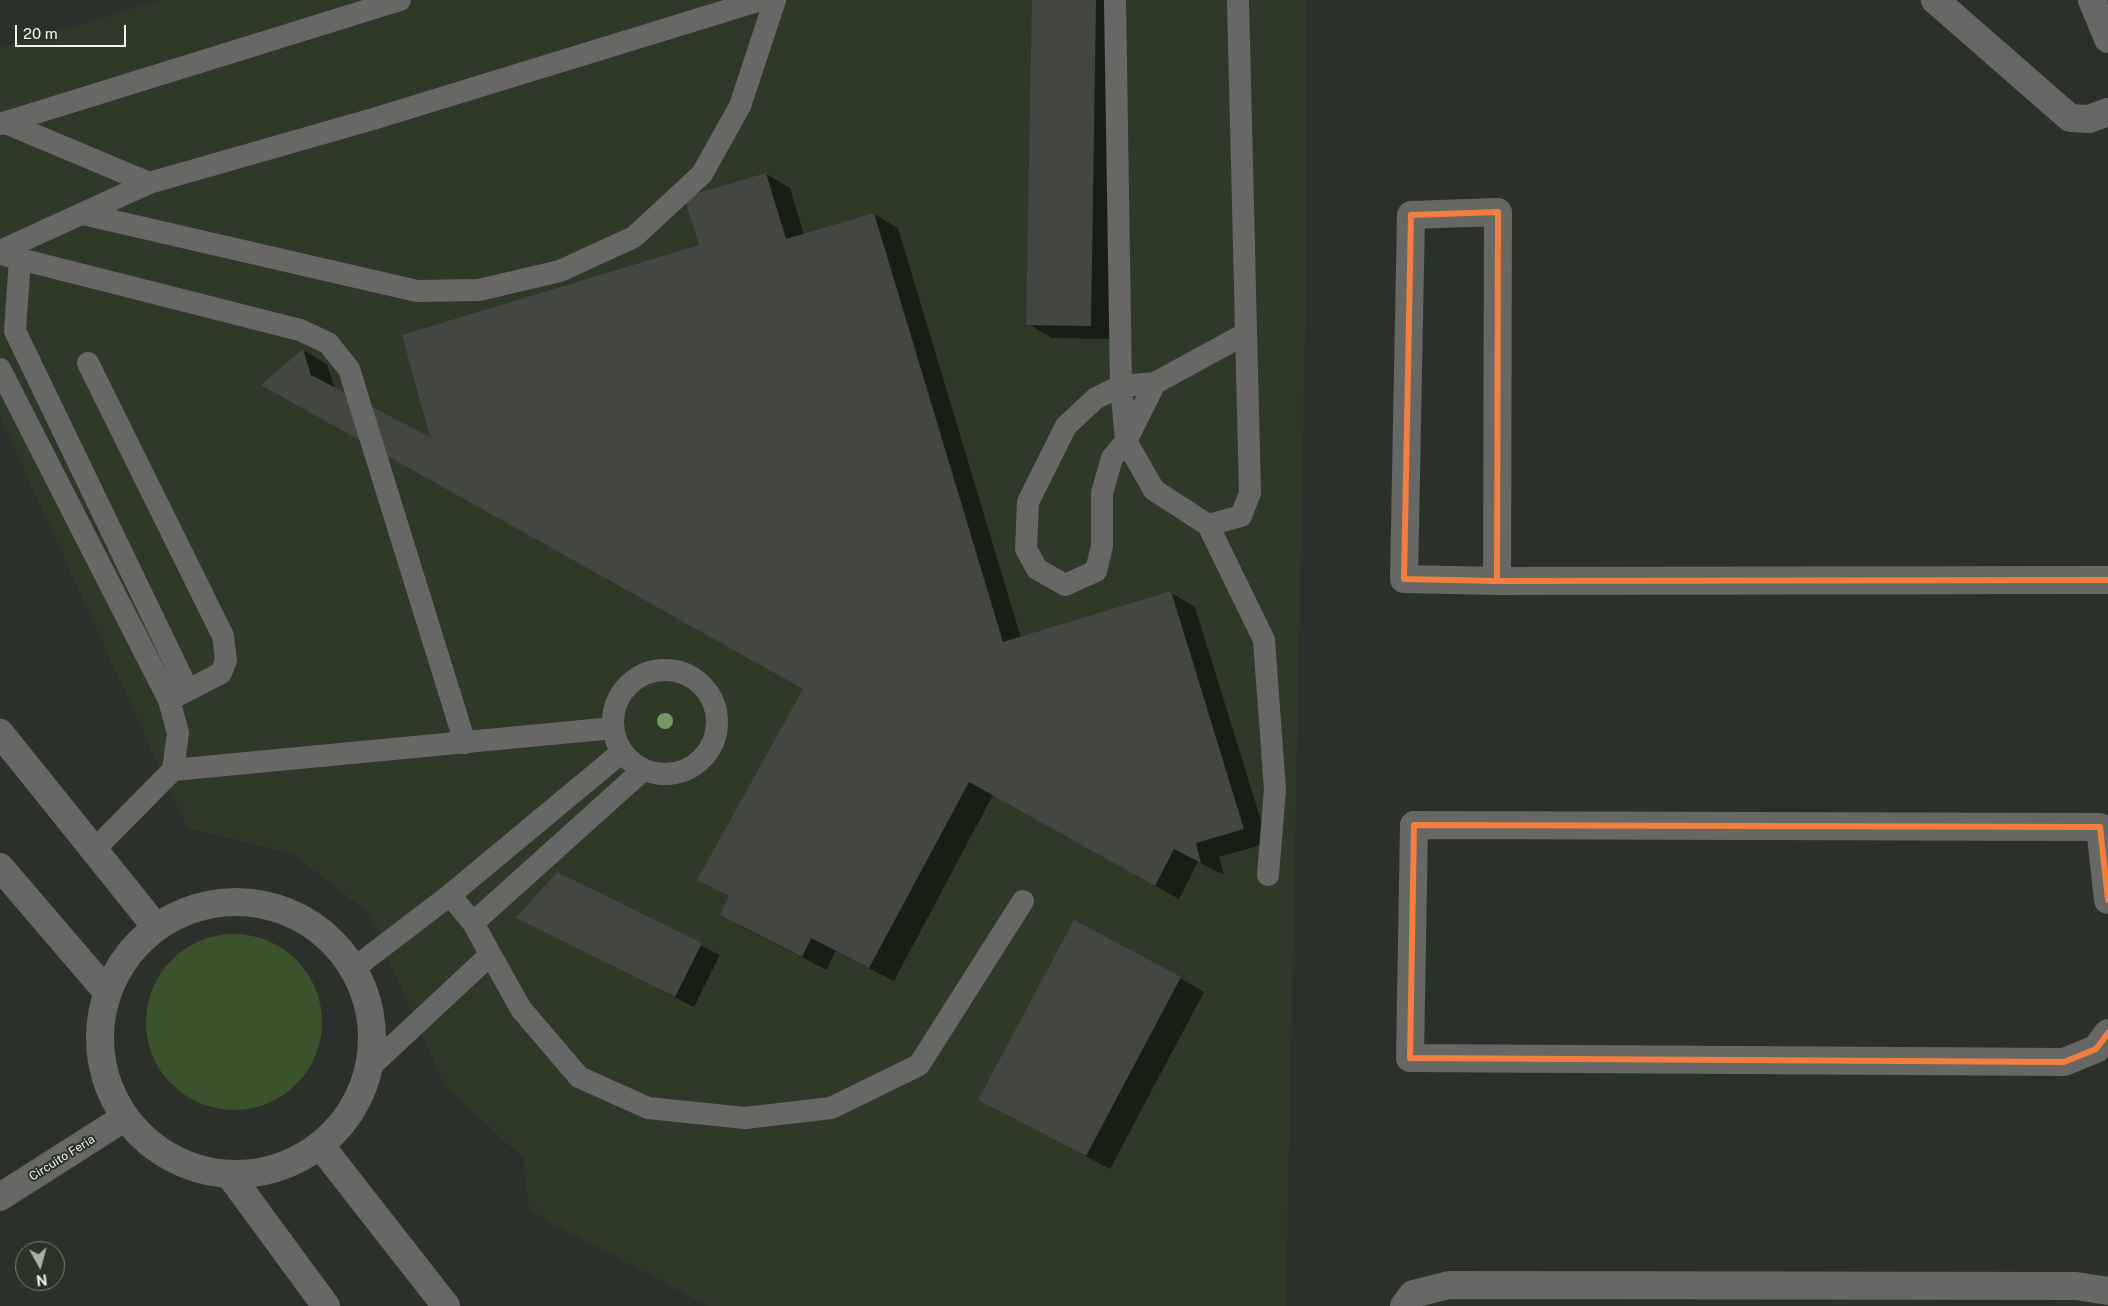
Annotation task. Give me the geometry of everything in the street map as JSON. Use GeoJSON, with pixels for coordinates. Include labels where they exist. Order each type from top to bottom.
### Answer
{"type":"FeatureCollection","features":[{"type":"Feature","properties":{"kind":"street"},"geometry":{"type":"LineString","coordinates":[[1935,0],[2070,118],[2089,119],[2108,112]]}},
{"type":"Feature","properties":{"kind":"street"},"geometry":{"type":"LineString","coordinates":[[2092,0],[2108,39]]}},
{"type":"Feature","properties":{"kind":"street"},"geometry":{"type":"LineString","coordinates":[[1497,581],[1498,212],[1411,215],[1404,579],[1497,581],[2108,580]]}},
{"type":"Feature","properties":{"kind":"street"},"geometry":{"type":"LineString","coordinates":[[0,733],[156,927]]}},
{"type":"Feature","properties":{"kind":"street"},"geometry":{"type":"LineString","coordinates":[[2108,900],[2100,827],[1414,825],[1410,1058],[2064,1062],[2096,1049],[2108,1033]]}},
{"type":"Feature","properties":{"kind":"street"},"geometry":{"type":"LineString","coordinates":[[0,866],[106,992]]}},
{"type":"Feature","properties":{"kind":"street"},"geometry":{"type":"LineString","coordinates":[[221,902],[267,905],[296,916],[323,933],[340,950],[353,968],[364,990],[371,1014],[373,1037],[370,1067],[360,1096],[346,1120],[307,1155],[284,1166],[260,1172],[229,1174],[196,1169],[154,1149],[124,1118],[111,1096],[102,1071],[98,1041],[101,1012],[106,992],[120,964],[135,945],[156,927],[196,908],[221,902]]}},
{"type":"Feature","properties":{"kind":"street","name":"Circuito Feria"},"geometry":{"type":"LineString","coordinates":[[0,1197],[124,1118]]}},
{"type":"Feature","properties":{"kind":"street"},"geometry":{"type":"LineString","coordinates":[[320,1145],[446,1306]]}},
{"type":"Feature","properties":{"kind":"street"},"geometry":{"type":"LineString","coordinates":[[229,1174],[326,1306]]}},
{"type":"Feature","properties":{"kind":"street"},"geometry":{"type":"LineString","coordinates":[[1404,1306],[1413,1294],[1449,1285],[2076,1286],[2108,1291]]}},
{"type":"Feature","properties":{"kind":"lane"},"geometry":{"type":"LineString","coordinates":[[3,124],[400,0]]}},
{"type":"Feature","properties":{"kind":"lane"},"geometry":{"type":"LineString","coordinates":[[7,255],[83,214],[149,183],[373,118],[761,0]]}},
{"type":"Feature","properties":{"kind":"lane"},"geometry":{"type":"LineString","coordinates":[[83,214],[417,291],[479,290],[560,271],[634,237],[702,174],[740,106],[775,0]]}},
{"type":"Feature","properties":{"kind":"lane"},"geometry":{"type":"LineString","coordinates":[[1115,0],[1121,386],[1126,441],[1154,490],[1208,525],[1264,640],[1275,790],[1268,876]]}},
{"type":"Feature","properties":{"kind":"lane"},"geometry":{"type":"LineString","coordinates":[[1208,525],[1241,516],[1250,493],[1238,0]]}},
{"type":"Feature","properties":{"kind":"lane"},"geometry":{"type":"LineString","coordinates":[[3,124],[149,183]]}},
{"type":"Feature","properties":{"kind":"lane"},"geometry":{"type":"LineString","coordinates":[[7,255],[15,331],[179,695],[178,732],[173,770],[93,851]]}},
{"type":"Feature","properties":{"kind":"lane"},"geometry":{"type":"LineString","coordinates":[[7,255],[300,330],[328,342],[349,369],[465,743]]}},
{"type":"Feature","properties":{"kind":"lane"},"geometry":{"type":"LineString","coordinates":[[1155,383],[1126,441],[1112,458],[1102,493],[1102,546],[1096,571],[1065,585],[1037,569],[1026,549],[1028,502],[1066,426],[1096,398],[1121,386],[1155,383],[1245,334]]}},
{"type":"Feature","properties":{"kind":"lane"},"geometry":{"type":"LineString","coordinates":[[88,363],[223,636],[226,660],[221,673],[179,695]]}},
{"type":"Feature","properties":{"kind":"lane"},"geometry":{"type":"LineString","coordinates":[[0,369],[179,695]]}},
{"type":"Feature","properties":{"kind":"lane"},"geometry":{"type":"LineString","coordinates":[[663,670],[680,673],[695,680],[707,692],[715,707],[717,724],[714,741],[705,755],[692,766],[677,773],[660,774],[643,770],[622,752],[616,741],[613,728],[614,711],[621,695],[632,682],[646,674],[663,670]]}},
{"type":"Feature","properties":{"kind":"lane"},"geometry":{"type":"LineString","coordinates":[[173,770],[613,728]]}},
{"type":"Feature","properties":{"kind":"lane"},"geometry":{"type":"LineString","coordinates":[[353,968],[450,895],[622,752]]}},
{"type":"Feature","properties":{"kind":"lane"},"geometry":{"type":"LineString","coordinates":[[473,923],[643,770]]}},
{"type":"Feature","properties":{"kind":"lane"},"geometry":{"type":"LineString","coordinates":[[450,895],[473,923],[521,1009],[579,1077],[648,1108],[745,1118],[831,1108],[919,1065],[1023,901]]}},
{"type":"Feature","properties":{"kind":"lane"},"geometry":{"type":"LineString","coordinates":[[370,1067],[490,955]]}},
{"type":"Feature","properties":{"kind":"shaded area"},"geometry":{"type":"Polygon","coordinates":[[[161,0],[1307,0],[1306,290],[1286,1306],[708,1306],[529,1211],[523,1158],[445,1086],[367,912],[293,854],[187,828],[0,417],[0,48],[161,0]]]}},
{"type":"Feature","properties":{"kind":"green space"},"geometry":{"type":"Polygon","coordinates":[[[234,934],[260,938],[275,944],[290,954],[302,966],[312,981],[318,996],[322,1022],[318,1048],[312,1063],[302,1078],[290,1090],[275,1100],[260,1106],[234,1110],[208,1106],[193,1100],[178,1090],[166,1078],[156,1063],[150,1048],[146,1022],[150,996],[156,981],[166,966],[178,954],[193,944],[208,938],[234,934]]]}},
{"type":"Feature","properties":{"kind":"building"},"geometry":{"type":"Polygon","coordinates":[[[1032,0],[1096,0],[1091,326],[1026,325],[1032,0]]]}},
{"type":"Feature","properties":{"kind":"building"},"geometry":{"type":"Polygon","coordinates":[[[766,173],[786,239],[874,213],[1003,642],[1171,591],[1244,829],[1196,843],[1201,863],[1174,849],[1155,886],[969,782],[869,968],[811,938],[802,957],[720,915],[729,896],[697,880],[803,689],[261,385],[303,349],[311,375],[430,437],[402,335],[699,245],[684,197],[766,173]]]}},
{"type":"Feature","properties":{"kind":"building"},"geometry":{"type":"Polygon","coordinates":[[[557,872],[702,943],[675,997],[516,918],[557,872]]]}},
{"type":"Feature","properties":{"kind":"building"},"geometry":{"type":"Polygon","coordinates":[[[1074,920],[1181,977],[1086,1156],[978,1100],[1074,920]]]}},
{"type":"Feature","properties":{"kind":"cycle path"},"geometry":{"type":"LineString","coordinates":[[1497,581],[1498,212],[1411,215],[1404,579],[1497,581],[2108,580]]}},
{"type":"Feature","properties":{"kind":"cycle path"},"geometry":{"type":"LineString","coordinates":[[2108,900],[2100,827],[1414,825],[1410,1058],[2064,1062],[2096,1049],[2108,1033]]}}]}
